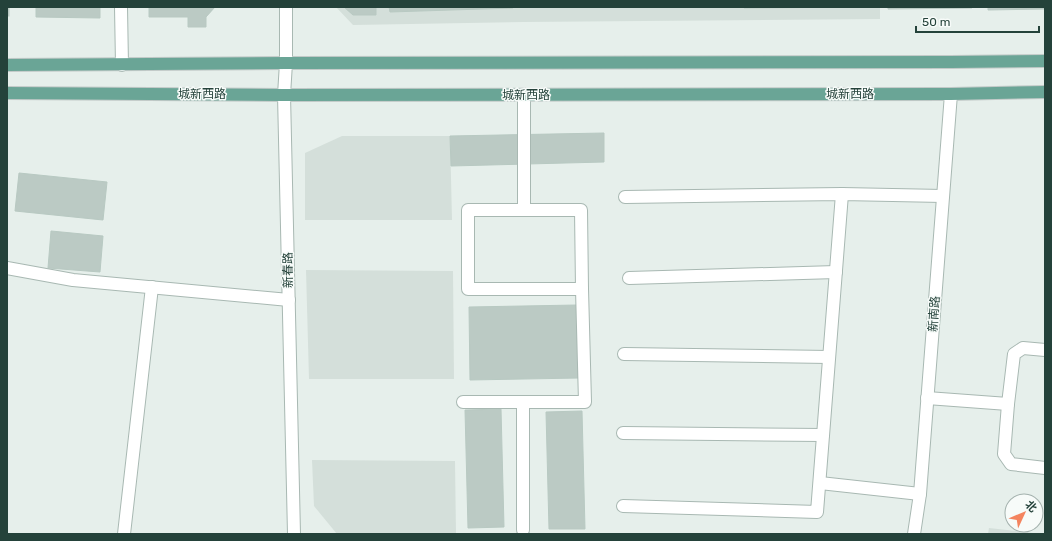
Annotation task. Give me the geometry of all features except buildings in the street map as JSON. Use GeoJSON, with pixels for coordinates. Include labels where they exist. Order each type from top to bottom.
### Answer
{"type":"FeatureCollection","features":[{"type":"Feature","properties":{"kind":"main road"},"geometry":{"type":"LineString","coordinates":[[7,65],[1045,61]]}},
{"type":"Feature","properties":{"kind":"main road","name":"城新西路"},"geometry":{"type":"LineString","coordinates":[[7,93],[284,95],[951,94],[1045,92]]}},
{"type":"Feature","properties":{"kind":"street"},"geometry":{"type":"LineString","coordinates":[[121,7],[122,64]]}},
{"type":"Feature","properties":{"kind":"street","name":"新春路"},"geometry":{"type":"LineString","coordinates":[[286,7],[286,63],[284,95],[294,534]]}},
{"type":"Feature","properties":{"kind":"street"},"geometry":{"type":"LineString","coordinates":[[524,94],[524,210]]}},
{"type":"Feature","properties":{"kind":"street","name":"新南路"},"geometry":{"type":"LineString","coordinates":[[914,534],[920,494],[951,94]]}},
{"type":"Feature","properties":{"kind":"street"},"geometry":{"type":"LineString","coordinates":[[623,506],[817,512],[842,194]]}},
{"type":"Feature","properties":{"kind":"street"},"geometry":{"type":"LineString","coordinates":[[624,198],[842,194],[943,196]]}},
{"type":"Feature","properties":{"kind":"street"},"geometry":{"type":"LineString","coordinates":[[463,402],[585,402],[581,210],[468,210],[468,289],[582,289]]}},
{"type":"Feature","properties":{"kind":"street"},"geometry":{"type":"LineString","coordinates":[[7,268],[73,280],[289,300]]}},
{"type":"Feature","properties":{"kind":"street"},"geometry":{"type":"LineString","coordinates":[[629,278],[836,272]]}},
{"type":"Feature","properties":{"kind":"street"},"geometry":{"type":"LineString","coordinates":[[124,534],[152,288]]}},
{"type":"Feature","properties":{"kind":"street"},"geometry":{"type":"LineString","coordinates":[[1045,350],[1023,348],[1014,354],[1004,454],[1011,464],[1045,468]]}},
{"type":"Feature","properties":{"kind":"street"},"geometry":{"type":"LineString","coordinates":[[624,354],[829,357]]}},
{"type":"Feature","properties":{"kind":"street"},"geometry":{"type":"LineString","coordinates":[[927,398],[1008,404]]}},
{"type":"Feature","properties":{"kind":"street"},"geometry":{"type":"LineString","coordinates":[[523,402],[523,530]]}},
{"type":"Feature","properties":{"kind":"street"},"geometry":{"type":"LineString","coordinates":[[623,433],[823,435]]}},
{"type":"Feature","properties":{"kind":"street"},"geometry":{"type":"LineString","coordinates":[[820,483],[920,494]]}},
{"type":"Feature","properties":{"kind":"shaded area"},"geometry":{"type":"Polygon","coordinates":[[[336,7],[880,7],[880,19],[353,25],[336,7]]]}},
{"type":"Feature","properties":{"kind":"shaded area"},"geometry":{"type":"Polygon","coordinates":[[[342,136],[450,136],[452,220],[305,220],[305,153],[342,136]]]}},
{"type":"Feature","properties":{"kind":"shaded area"},"geometry":{"type":"Polygon","coordinates":[[[306,270],[453,271],[454,379],[309,379],[306,270]]]}},
{"type":"Feature","properties":{"kind":"shaded area"},"geometry":{"type":"Polygon","coordinates":[[[312,460],[455,461],[456,534],[337,534],[314,506],[312,460]]]}},
{"type":"Feature","properties":{"kind":"shaded area"},"geometry":{"type":"Polygon","coordinates":[[[989,528],[1004,530],[1004,533],[1041,534],[988,534],[989,528]]]}}]}
